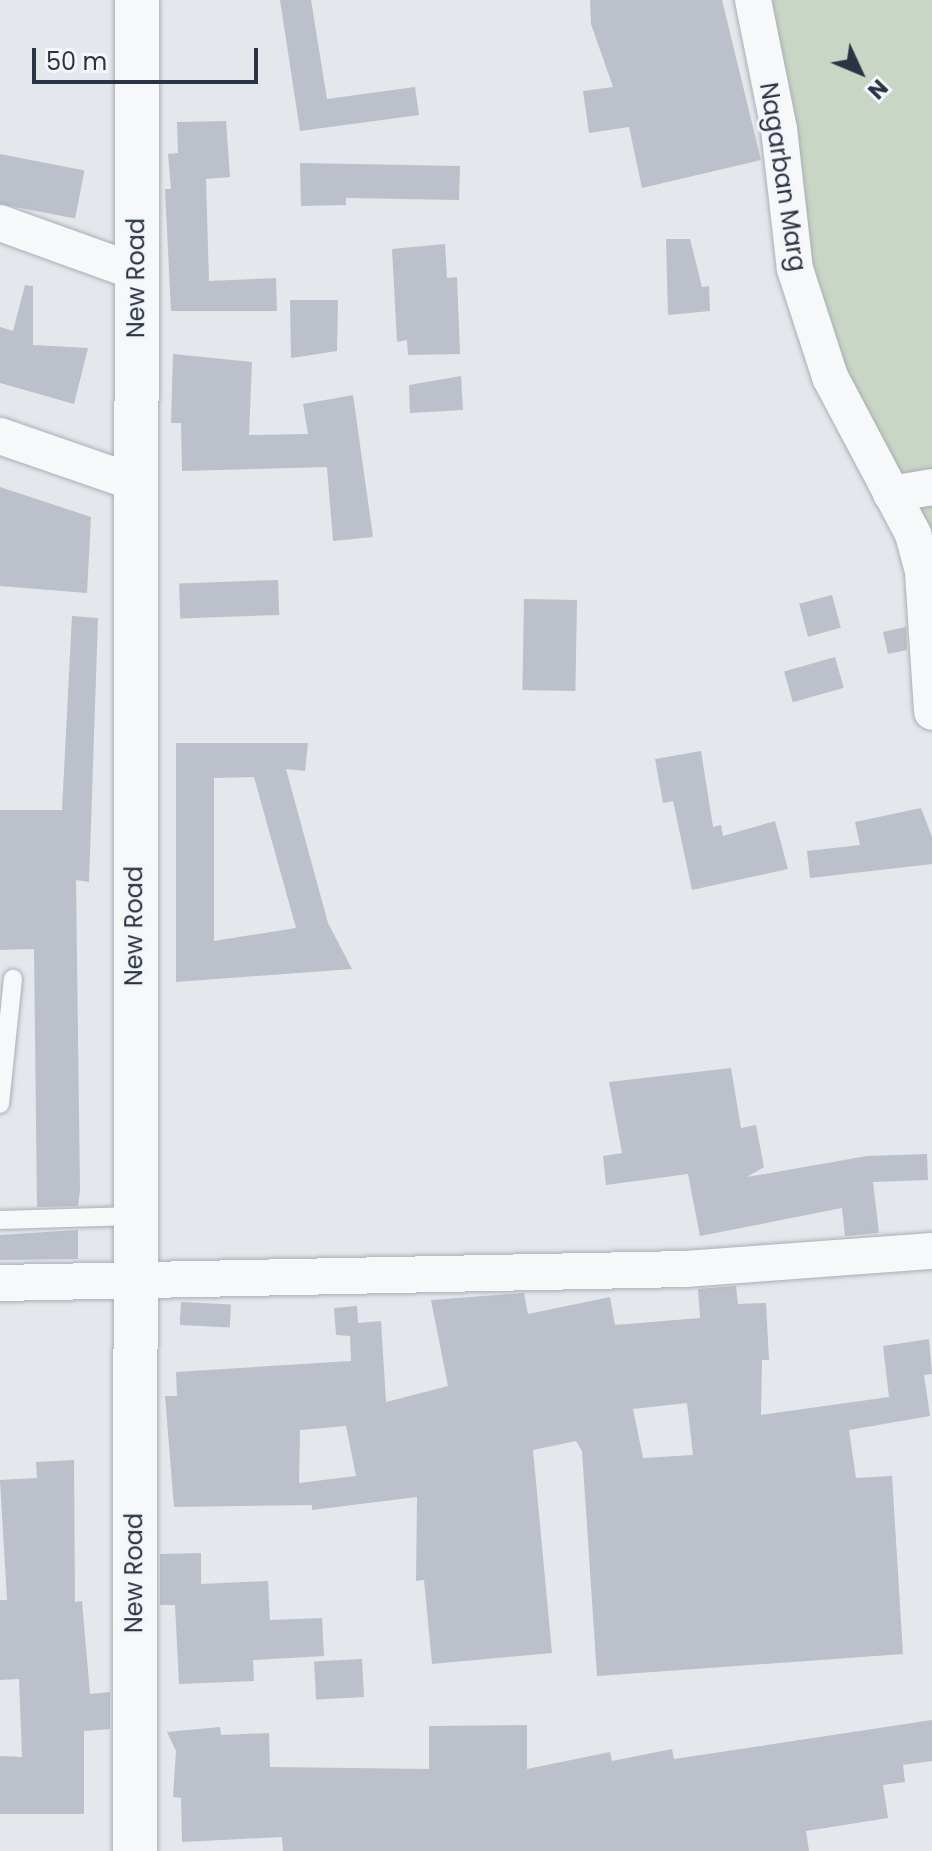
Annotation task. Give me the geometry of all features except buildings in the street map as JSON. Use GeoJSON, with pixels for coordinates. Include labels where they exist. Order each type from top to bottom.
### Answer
{"type":"FeatureCollection","features":[{"type":"Feature","properties":{"kind":"street","name":"New Road"},"geometry":{"type":"LineString","coordinates":[[135,1851],[133,1216],[137,0]]}},
{"type":"Feature","properties":{"kind":"street","name":"Nagarban Marg"},"geometry":{"type":"LineString","coordinates":[[753,0],[779,129],[795,269],[830,377],[913,534],[923,572],[932,712]]}},
{"type":"Feature","properties":{"kind":"street"},"geometry":{"type":"LineString","coordinates":[[0,223],[136,272]]}},
{"type":"Feature","properties":{"kind":"street"},"geometry":{"type":"LineString","coordinates":[[0,436],[136,483]]}},
{"type":"Feature","properties":{"kind":"street"},"geometry":{"type":"LineString","coordinates":[[891,494],[932,487]]}},
{"type":"Feature","properties":{"kind":"street"},"geometry":{"type":"LineString","coordinates":[[0,1283],[686,1269],[932,1251]]}},
{"type":"Feature","properties":{"kind":"lane"},"geometry":{"type":"LineString","coordinates":[[0,1104],[13,979]]}},
{"type":"Feature","properties":{"kind":"lane"},"geometry":{"type":"LineString","coordinates":[[0,1220],[133,1216]]}},
{"type":"Feature","properties":{"kind":"green space"},"geometry":{"type":"Polygon","coordinates":[[[765,0],[932,0],[932,548],[840,361],[811,271],[765,0]]]}}]}
